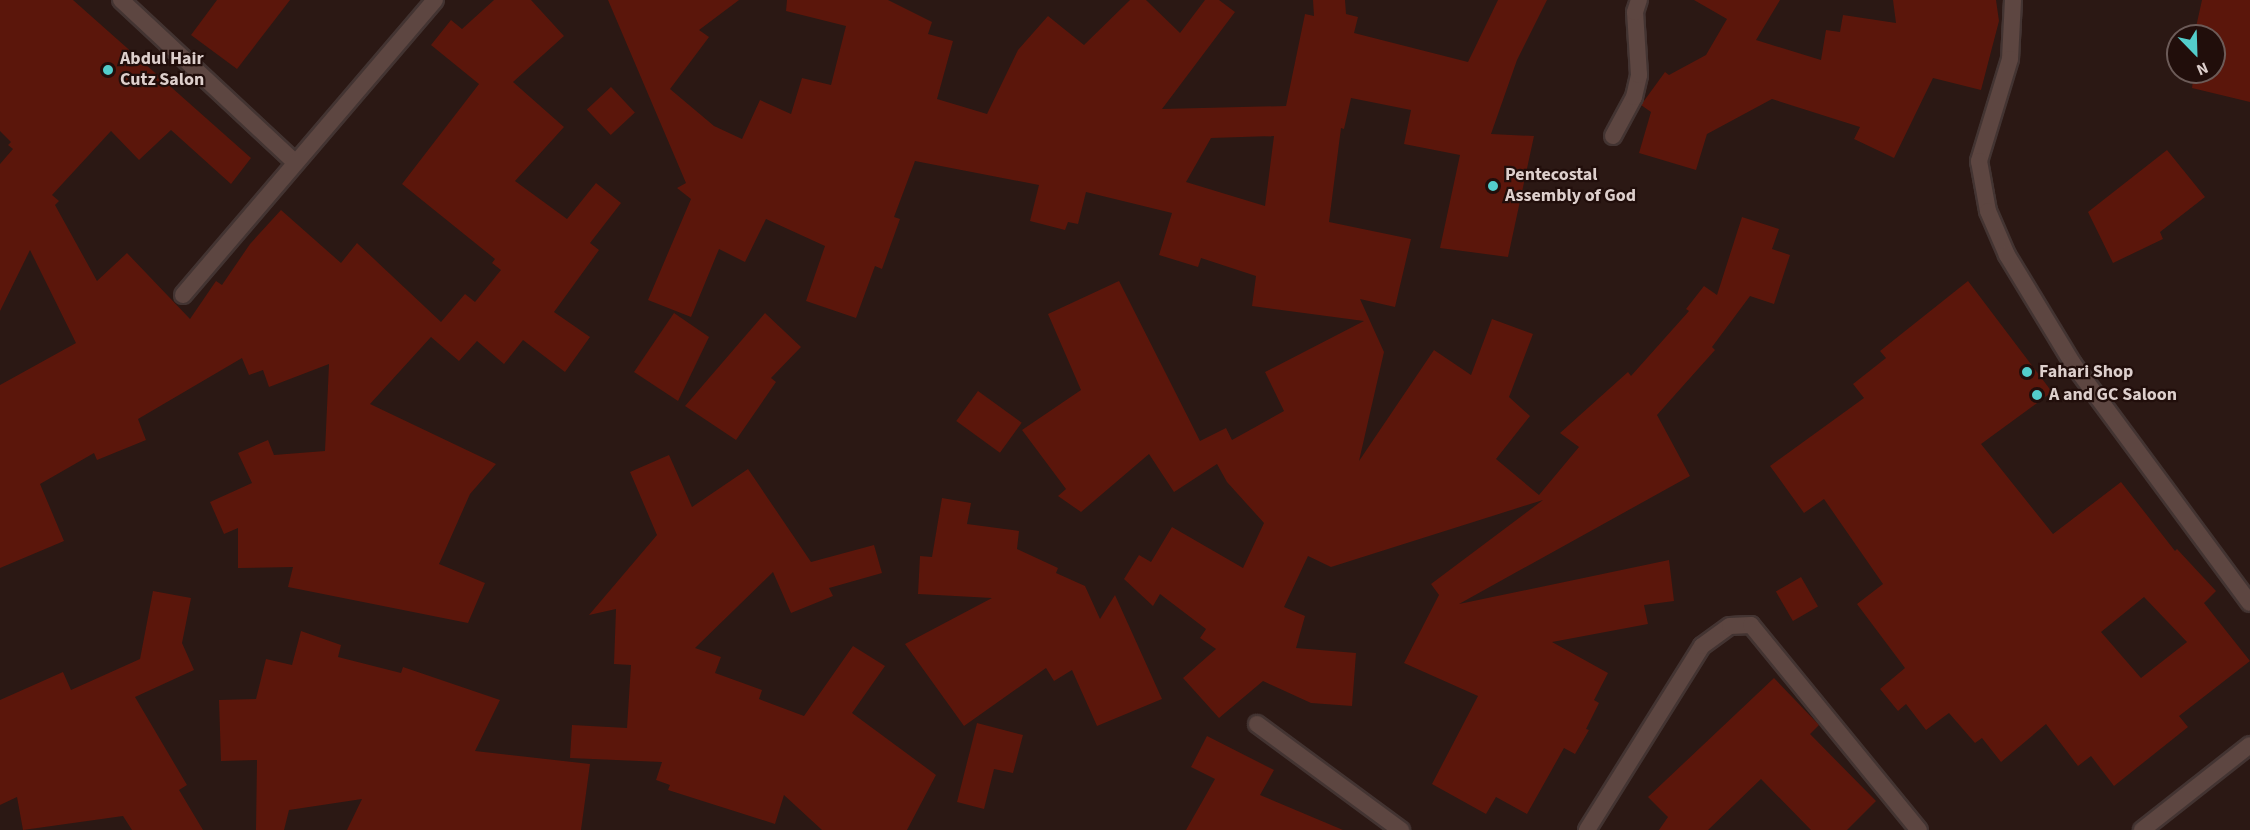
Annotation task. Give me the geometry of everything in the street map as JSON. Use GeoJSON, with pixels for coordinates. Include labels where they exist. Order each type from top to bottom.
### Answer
{"type":"FeatureCollection","features":[{"type":"Feature","properties":{"kind":"street"},"geometry":{"type":"LineString","coordinates":[[121,0],[295,162]]}},
{"type":"Feature","properties":{"kind":"street"},"geometry":{"type":"LineString","coordinates":[[183,295],[435,0]]}},
{"type":"Feature","properties":{"kind":"street"},"geometry":{"type":"LineString","coordinates":[[1613,136],[1634,97],[1639,75],[1635,12],[1639,0]]}},
{"type":"Feature","properties":{"kind":"street"},"geometry":{"type":"LineString","coordinates":[[2013,0],[2010,59],[1979,161],[1988,211],[2007,255],[2073,364],[2250,603]]}},
{"type":"Feature","properties":{"kind":"street"},"geometry":{"type":"LineString","coordinates":[[1587,830],[1702,646],[1730,626],[1751,625],[1919,830]]}},
{"type":"Feature","properties":{"kind":"street"},"geometry":{"type":"LineString","coordinates":[[1257,724],[1401,830]]}},
{"type":"Feature","properties":{"kind":"street"},"geometry":{"type":"LineString","coordinates":[[2142,830],[2250,745]]}},
{"type":"Feature","properties":{"kind":"building"},"geometry":{"type":"Polygon","coordinates":[[[0,0],[73,0],[251,158],[231,184],[171,130],[139,160],[111,131],[52,195],[59,201],[55,205],[97,281],[127,253],[190,319],[216,281],[222,285],[250,244],[281,210],[341,263],[357,243],[441,322],[465,294],[475,302],[501,270],[492,263],[495,259],[402,184],[479,84],[431,45],[451,20],[462,29],[494,0],[531,0],[564,36],[513,82],[564,127],[515,181],[567,219],[596,183],[621,203],[590,243],[599,250],[554,312],[590,337],[565,372],[523,340],[504,364],[477,341],[459,361],[431,337],[370,404],[496,464],[470,494],[439,564],[485,583],[468,623],[288,587],[293,567],[238,568],[238,528],[224,534],[210,502],[252,483],[238,453],[268,440],[274,455],[325,451],[329,364],[269,387],[263,370],[249,375],[242,358],[138,419],[146,440],[97,460],[94,453],[40,484],[64,541],[0,568],[0,385],[76,343],[30,250],[0,311],[0,164],[13,149],[8,145],[11,142],[0,131],[0,0]]]}},
{"type":"Feature","properties":{"kind":"building"},"geometry":{"type":"Polygon","coordinates":[[[217,0],[290,0],[237,69],[191,35],[217,0]]]}},
{"type":"Feature","properties":{"kind":"building"},"geometry":{"type":"Polygon","coordinates":[[[608,0],[739,0],[699,30],[709,37],[670,89],[714,126],[742,139],[760,100],[791,114],[802,78],[831,85],[846,26],[786,11],[787,0],[888,0],[932,22],[928,34],[953,41],[937,99],[987,114],[1018,50],[1048,16],[1084,45],[1130,0],[1146,0],[1180,33],[1205,0],[1219,0],[1235,12],[1162,109],[1286,106],[1305,14],[1314,16],[1313,0],[1345,0],[1346,14],[1358,17],[1354,33],[1468,62],[1498,0],[1547,0],[1517,60],[1491,134],[1534,136],[1508,257],[1440,248],[1460,155],[1404,144],[1411,110],[1351,98],[1344,129],[1341,128],[1329,222],[1411,239],[1395,307],[1360,299],[1384,352],[1359,461],[1434,350],[1471,375],[1492,319],[1533,334],[1509,397],[1530,416],[1496,459],[1539,495],[1579,447],[1560,433],[1628,372],[1631,376],[1689,311],[1686,309],[1704,286],[1717,295],[1742,217],[1779,229],[1772,249],[1790,255],[1774,304],[1750,296],[1712,347],[1715,350],[1657,415],[1690,476],[1459,604],[1669,560],[1674,601],[1644,605],[1648,624],[1552,642],[1608,673],[1594,700],[1599,703],[1586,729],[1589,730],[1575,754],[1564,748],[1527,814],[1496,797],[1486,814],[1432,784],[1478,696],[1404,663],[1439,595],[1431,584],[1543,500],[1331,567],[1308,556],[1284,607],[1305,616],[1296,648],[1356,653],[1352,706],[1311,703],[1263,681],[1219,718],[1183,678],[1216,649],[1200,638],[1206,629],[1160,594],[1153,606],[1124,579],[1139,555],[1151,562],[1172,527],[1243,568],[1264,523],[1227,482],[1217,464],[1174,492],[1149,454],[1081,512],[1058,496],[1066,489],[1022,430],[1081,390],[1048,314],[1119,281],[1200,441],[1226,428],[1232,440],[1284,411],[1265,372],[1364,321],[1252,306],[1256,276],[1201,258],[1198,267],[1159,255],[1172,213],[1086,192],[1078,224],[1068,222],[1065,230],[1030,221],[1039,185],[915,161],[894,217],[900,219],[882,269],[875,266],[856,318],[806,301],[825,246],[766,219],[745,262],[719,249],[691,317],[648,300],[691,199],[677,188],[686,183],[608,0]],[[1274,136],[1211,138],[1186,182],[1265,206],[1274,136]]]}},
{"type":"Feature","properties":{"kind":"building"},"geometry":{"type":"Polygon","coordinates":[[[1694,0],[1780,0],[1756,40],[1821,60],[1826,30],[1840,32],[1843,15],[1896,23],[1893,0],[1996,0],[1999,21],[1981,90],[1933,78],[1894,158],[1854,139],[1860,127],[1772,99],[1707,134],[1696,170],[1639,153],[1651,112],[1641,105],[1665,72],[1669,75],[1706,55],[1727,19],[1694,0]]]}},
{"type":"Feature","properties":{"kind":"building"},"geometry":{"type":"Polygon","coordinates":[[[2202,0],[2250,0],[2250,102],[2192,88],[2192,84],[2226,84],[2226,24],[2197,24],[2202,0]]]}},
{"type":"Feature","properties":{"kind":"building"},"geometry":{"type":"Polygon","coordinates":[[[611,87],[635,113],[611,135],[587,110],[611,87]]]}},
{"type":"Feature","properties":{"kind":"building"},"geometry":{"type":"Polygon","coordinates":[[[2167,150],[2205,197],[2160,232],[2163,239],[2113,263],[2088,212],[2167,150]]]}},
{"type":"Feature","properties":{"kind":"building"},"geometry":{"type":"Polygon","coordinates":[[[1968,281],[2052,392],[1981,444],[2053,534],[2121,482],[2175,551],[2177,549],[2216,591],[2204,603],[2250,661],[2179,716],[2188,727],[2114,786],[2091,756],[2078,766],[2046,724],[2001,762],[1982,738],[1975,743],[1949,713],[1926,730],[1906,704],[1898,711],[1880,689],[1905,668],[1857,604],[1883,584],[1824,499],[1804,513],[1770,466],[1864,398],[1853,384],[1886,358],[1880,351],[1968,281]],[[2144,597],[2101,632],[2141,678],[2187,642],[2144,597]]]}},
{"type":"Feature","properties":{"kind":"building"},"geometry":{"type":"Polygon","coordinates":[[[674,313],[709,337],[678,401],[634,372],[674,313]]]}},
{"type":"Feature","properties":{"kind":"building"},"geometry":{"type":"Polygon","coordinates":[[[765,313],[801,347],[771,378],[776,382],[736,440],[685,406],[765,313]]]}},
{"type":"Feature","properties":{"kind":"building"},"geometry":{"type":"Polygon","coordinates":[[[978,391],[1022,423],[1000,453],[956,421],[978,391]]]}},
{"type":"Feature","properties":{"kind":"building"},"geometry":{"type":"Polygon","coordinates":[[[669,455],[692,507],[748,469],[811,562],[874,545],[882,573],[829,588],[833,596],[791,613],[773,572],[695,648],[721,657],[715,673],[762,690],[759,699],[804,716],[853,646],[885,666],[852,713],[936,775],[907,830],[822,830],[784,795],[775,824],[668,790],[670,785],[656,780],[662,762],[570,758],[572,725],[627,728],[631,665],[614,664],[616,609],[589,615],[657,535],[630,472],[669,455]]]}},
{"type":"Feature","properties":{"kind":"building"},"geometry":{"type":"Polygon","coordinates":[[[942,498],[971,503],[967,524],[1019,531],[1017,549],[1058,568],[1056,573],[1085,586],[1100,619],[1115,595],[1162,699],[1097,726],[1072,670],[1054,681],[1046,668],[964,726],[905,644],[992,598],[918,594],[920,556],[932,557],[942,498]]]}},
{"type":"Feature","properties":{"kind":"building"},"geometry":{"type":"Polygon","coordinates":[[[1801,577],[1818,606],[1793,621],[1776,592],[1801,577]]]}},
{"type":"Feature","properties":{"kind":"building"},"geometry":{"type":"Polygon","coordinates":[[[153,591],[191,598],[182,643],[194,670],[135,697],[187,785],[179,790],[203,830],[132,830],[123,816],[23,830],[17,797],[0,805],[0,700],[63,672],[71,690],[140,659],[153,591]]]}},
{"type":"Feature","properties":{"kind":"building"},"geometry":{"type":"Polygon","coordinates":[[[301,631],[341,645],[338,657],[401,673],[403,667],[500,700],[475,751],[590,764],[581,830],[347,830],[362,799],[289,810],[284,830],[256,830],[257,760],[221,761],[219,700],[256,699],[266,659],[292,665],[301,631]]]}},
{"type":"Feature","properties":{"kind":"building"},"geometry":{"type":"Polygon","coordinates":[[[1774,678],[1819,725],[1810,734],[1876,801],[1847,830],[1811,830],[1761,779],[1708,830],[1659,830],[1668,817],[1648,797],[1774,678]]]}},
{"type":"Feature","properties":{"kind":"building"},"geometry":{"type":"Polygon","coordinates":[[[977,723],[1023,735],[1013,773],[994,769],[984,809],[957,802],[977,723]]]}},
{"type":"Feature","properties":{"kind":"building"},"geometry":{"type":"Polygon","coordinates":[[[1207,736],[1274,770],[1260,795],[1343,830],[1186,830],[1215,779],[1191,767],[1207,736]]]}},
{"type":"Feature","properties":{"kind":"place","name":"Abdul Hair Cutz Salon"},"geometry":{"type":"Point","coordinates":[108,70]}},
{"type":"Feature","properties":{"kind":"place","name":"Pentecostal Assembly of God"},"geometry":{"type":"Point","coordinates":[1493,186]}},
{"type":"Feature","properties":{"kind":"place","name":"Fahari Shop"},"geometry":{"type":"Point","coordinates":[2027,372]}},
{"type":"Feature","properties":{"kind":"place","name":"A and GC Saloon"},"geometry":{"type":"Point","coordinates":[2037,395]}}]}
